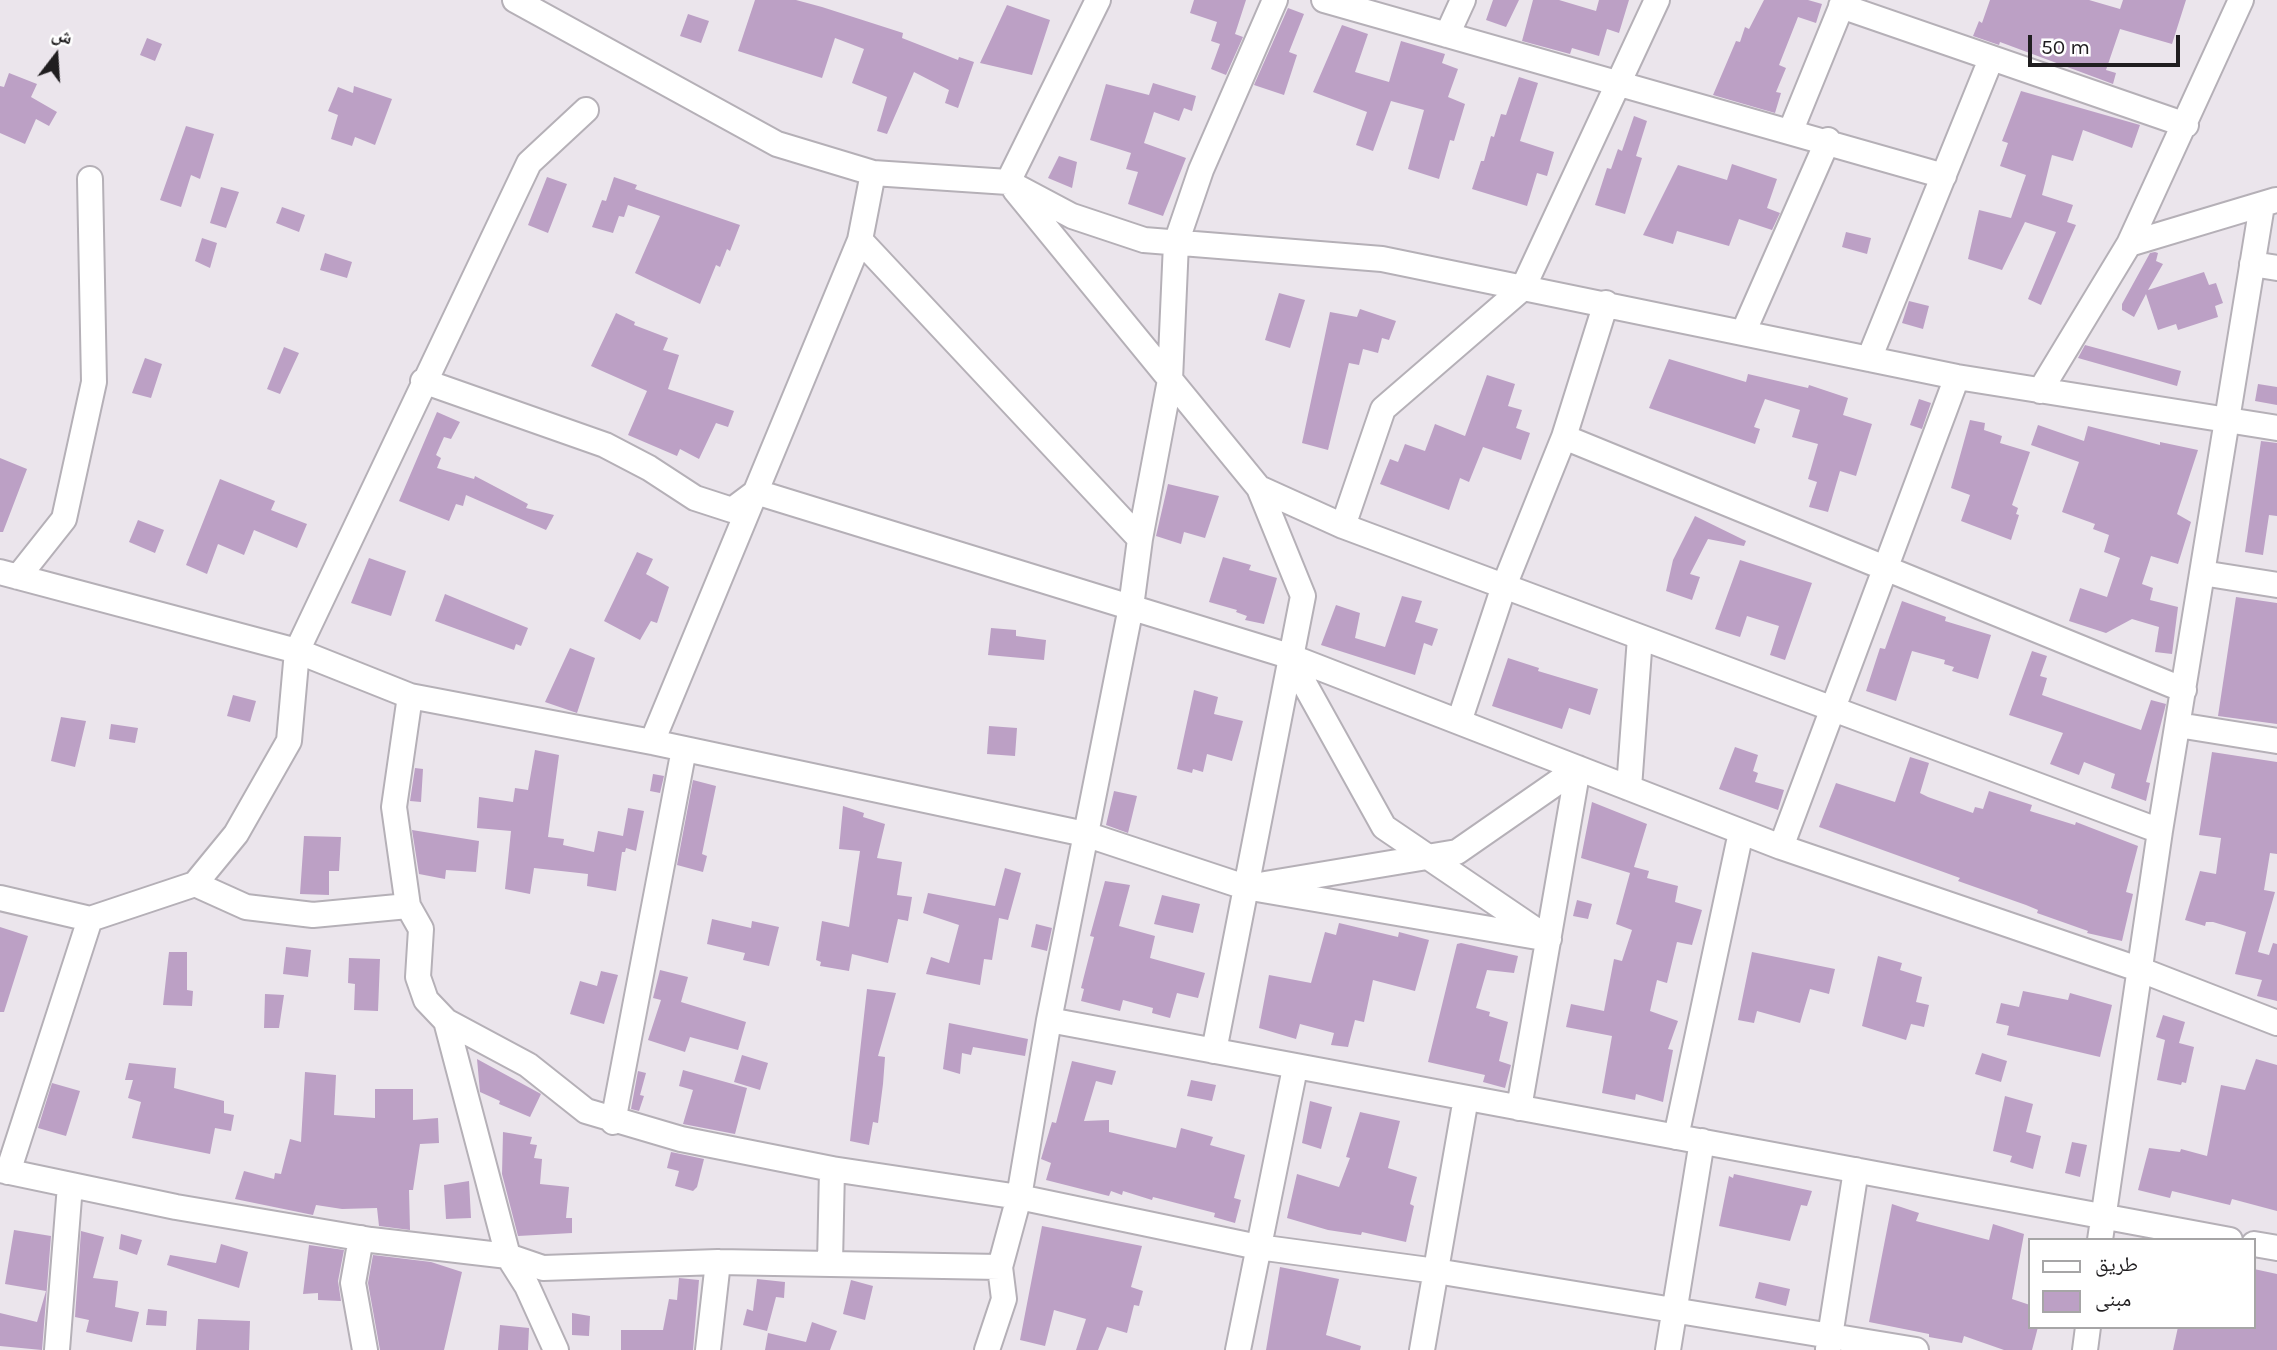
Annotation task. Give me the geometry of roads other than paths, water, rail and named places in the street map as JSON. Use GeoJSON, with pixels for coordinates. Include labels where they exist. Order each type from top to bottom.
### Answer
{"type":"FeatureCollection","features":[{"type":"Feature","properties":{"kind":"street"},"geometry":{"type":"LineString","coordinates":[[515,0],[548,8],[777,144],[873,173],[1008,181],[1072,216],[1144,240],[1382,259],[1957,377],[2277,428]]}},
{"type":"Feature","properties":{"kind":"street"},"geometry":{"type":"LineString","coordinates":[[1008,181],[1098,0]]}},
{"type":"Feature","properties":{"kind":"street"},"geometry":{"type":"LineString","coordinates":[[994,1345],[1004,1299],[1000,1267],[1019,1197],[1049,1020],[1131,607],[1140,540],[1170,380],[1176,243],[1201,170],[1275,0]]}},
{"type":"Feature","properties":{"kind":"street"},"geometry":{"type":"LineString","coordinates":[[1324,0],[1828,140],[1944,176]]}},
{"type":"Feature","properties":{"kind":"street"},"geometry":{"type":"LineString","coordinates":[[1447,34],[1464,0]]}},
{"type":"Feature","properties":{"kind":"street"},"geometry":{"type":"LineString","coordinates":[[1343,526],[1384,408],[1523,288],[1657,0]]}},
{"type":"Feature","properties":{"kind":"street"},"geometry":{"type":"LineString","coordinates":[[2039,391],[2129,244],[2186,125],[2241,0]]}},
{"type":"Feature","properties":{"kind":"street"},"geometry":{"type":"LineString","coordinates":[[1791,130],[1843,3],[1991,59],[2186,125]]}},
{"type":"Feature","properties":{"kind":"street"},"geometry":{"type":"LineString","coordinates":[[1869,359],[1991,59]]}},
{"type":"Feature","properties":{"kind":"street"},"geometry":{"type":"LineString","coordinates":[[0,898],[90,919],[195,884],[236,834],[289,741],[297,651],[423,381],[529,163],[586,110]]}},
{"type":"Feature","properties":{"kind":"street"},"geometry":{"type":"LineString","coordinates":[[1743,333],[1828,140]]}},
{"type":"Feature","properties":{"kind":"street"},"geometry":{"type":"LineString","coordinates":[[652,742],[860,240],[873,173]]}},
{"type":"Feature","properties":{"kind":"street"},"geometry":{"type":"LineString","coordinates":[[90,179],[94,382],[64,519],[9,575],[297,651],[410,696],[652,742],[1085,835],[1245,887],[1549,939]]}},
{"type":"Feature","properties":{"kind":"street"},"geometry":{"type":"LineString","coordinates":[[1008,181],[1259,488],[1303,596],[1289,656],[1214,1051]]}},
{"type":"Feature","properties":{"kind":"street"},"geometry":{"type":"LineString","coordinates":[[2129,244],[2270,202]]}},
{"type":"Feature","properties":{"kind":"street"},"geometry":{"type":"LineString","coordinates":[[2102,1228],[2160,831],[2225,420],[2252,264],[2270,202]]}},
{"type":"Feature","properties":{"kind":"street"},"geometry":{"type":"LineString","coordinates":[[860,240],[1140,540]]}},
{"type":"Feature","properties":{"kind":"street"},"geometry":{"type":"LineString","coordinates":[[2252,264],[2277,268]]}},
{"type":"Feature","properties":{"kind":"street"},"geometry":{"type":"LineString","coordinates":[[1459,722],[1504,586],[1563,437],[1606,303]]}},
{"type":"Feature","properties":{"kind":"street"},"geometry":{"type":"LineString","coordinates":[[1781,847],[1957,377]]}},
{"type":"Feature","properties":{"kind":"street"},"geometry":{"type":"LineString","coordinates":[[423,381],[605,445],[649,468],[695,498],[732,510],[756,492]]}},
{"type":"Feature","properties":{"kind":"street"},"geometry":{"type":"LineString","coordinates":[[1563,437],[2184,690]]}},
{"type":"Feature","properties":{"kind":"street"},"geometry":{"type":"LineString","coordinates":[[1259,488],[1343,526],[2160,831]]}},
{"type":"Feature","properties":{"kind":"street"},"geometry":{"type":"LineString","coordinates":[[756,492],[1289,656],[1781,847],[2141,970],[2277,1023]]}},
{"type":"Feature","properties":{"kind":"street"},"geometry":{"type":"LineString","coordinates":[[2202,573],[2277,585]]}},
{"type":"Feature","properties":{"kind":"street"},"geometry":{"type":"LineString","coordinates":[[1629,788],[1640,637]]}},
{"type":"Feature","properties":{"kind":"street"},"geometry":{"type":"LineString","coordinates":[[1289,656],[1384,827],[1549,939]]}},
{"type":"Feature","properties":{"kind":"street"},"geometry":{"type":"LineString","coordinates":[[410,696],[394,807],[408,906],[421,929],[418,977],[426,1000],[446,1021],[528,1065],[586,1111],[613,1122],[681,1139],[832,1169],[1019,1197],[1258,1247],[1436,1271],[1674,1310],[1829,1342],[1916,1350]]}},
{"type":"Feature","properties":{"kind":"street"},"geometry":{"type":"LineString","coordinates":[[2178,725],[2277,741]]}},
{"type":"Feature","properties":{"kind":"street"},"geometry":{"type":"LineString","coordinates":[[613,1122],[684,749]]}},
{"type":"Feature","properties":{"kind":"street"},"geometry":{"type":"LineString","coordinates":[[1245,887],[1457,852],[1578,768]]}},
{"type":"Feature","properties":{"kind":"street"},"geometry":{"type":"LineString","coordinates":[[1519,1108],[1578,768]]}},
{"type":"Feature","properties":{"kind":"street"},"geometry":{"type":"LineString","coordinates":[[1676,1137],[1741,832]]}},
{"type":"Feature","properties":{"kind":"street"},"geometry":{"type":"LineString","coordinates":[[195,884],[246,907],[313,915],[408,906]]}},
{"type":"Feature","properties":{"kind":"street"},"geometry":{"type":"LineString","coordinates":[[90,919],[4,1171],[176,1207],[361,1238],[508,1256],[542,1268],[718,1262],[1000,1267]]}},
{"type":"Feature","properties":{"kind":"street"},"geometry":{"type":"LineString","coordinates":[[1049,1020],[1295,1068],[1856,1170],[2102,1228],[2210,1238]]}},
{"type":"Feature","properties":{"kind":"street"},"geometry":{"type":"LineString","coordinates":[[446,1021],[508,1256],[527,1286],[556,1350]]}},
{"type":"Feature","properties":{"kind":"street"},"geometry":{"type":"LineString","coordinates":[[1238,1350],[1295,1068]]}},
{"type":"Feature","properties":{"kind":"street"},"geometry":{"type":"LineString","coordinates":[[1422,1350],[1466,1098]]}},
{"type":"Feature","properties":{"kind":"street"},"geometry":{"type":"LineString","coordinates":[[1668,1350],[1702,1141]]}},
{"type":"Feature","properties":{"kind":"street"},"geometry":{"type":"LineString","coordinates":[[830,1263],[832,1169]]}},
{"type":"Feature","properties":{"kind":"street"},"geometry":{"type":"LineString","coordinates":[[1829,1342],[1856,1170]]}},
{"type":"Feature","properties":{"kind":"street"},"geometry":{"type":"LineString","coordinates":[[57,1350],[70,1185]]}},
{"type":"Feature","properties":{"kind":"street"},"geometry":{"type":"LineString","coordinates":[[361,1238],[353,1283],[365,1350]]}},
{"type":"Feature","properties":{"kind":"street"},"geometry":{"type":"LineString","coordinates":[[2256,1244],[2277,1248]]}},
{"type":"Feature","properties":{"kind":"street"},"geometry":{"type":"LineString","coordinates":[[708,1350],[718,1262]]}},
{"type":"Feature","properties":{"kind":"street"},"geometry":{"type":"LineString","coordinates":[[2085,1350],[2088,1329]]}}]}
